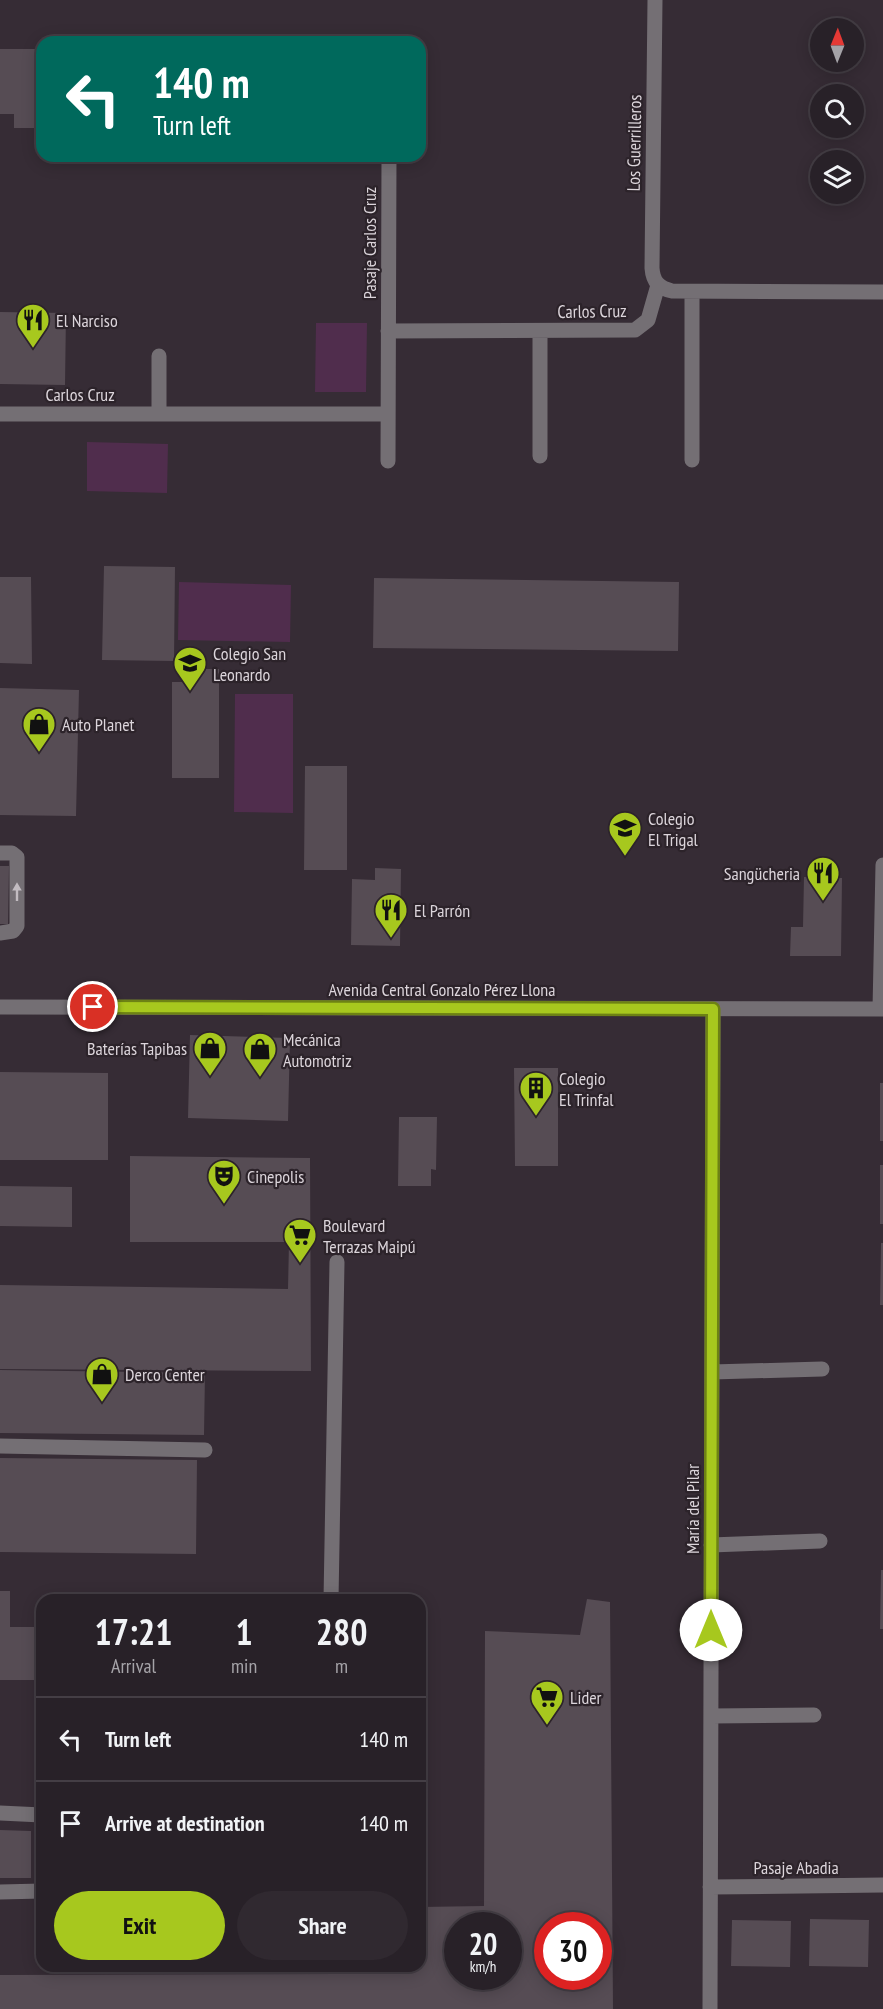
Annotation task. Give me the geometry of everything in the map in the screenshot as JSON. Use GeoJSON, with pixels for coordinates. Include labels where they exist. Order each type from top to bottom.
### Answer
{"type":"FeatureCollection","features":[{"type":"Feature","properties":{"kind":"street","name":"Los Guerrilleros"},"geometry":{"type":"LineString","coordinates":[[655,0],[652,268],[653,277],[658,285]]}},
{"type":"Feature","properties":{"kind":"street","name":"Pasaje Carlos Cruz"},"geometry":{"type":"LineString","coordinates":[[388,331],[389,162]]}},
{"type":"Feature","properties":{"kind":"street"},"geometry":{"type":"LineString","coordinates":[[658,285],[664,290],[692,292],[883,292]]}},
{"type":"Feature","properties":{"kind":"street","name":"Carlos Cruz"},"geometry":{"type":"LineString","coordinates":[[388,331],[635,330],[648,320],[658,285]]}},
{"type":"Feature","properties":{"kind":"street"},"geometry":{"type":"LineString","coordinates":[[692,292],[692,460]]}},
{"type":"Feature","properties":{"kind":"street"},"geometry":{"type":"LineString","coordinates":[[388,331],[388,461]]}},
{"type":"Feature","properties":{"kind":"street"},"geometry":{"type":"LineString","coordinates":[[540,331],[540,456]]}},
{"type":"Feature","properties":{"kind":"street"},"geometry":{"type":"LineString","coordinates":[[159,356],[159,414]]}},
{"type":"Feature","properties":{"kind":"street","name":"Carlos Cruz"},"geometry":{"type":"LineString","coordinates":[[0,414],[388,414]]}},
{"type":"Feature","properties":{"kind":"street"},"geometry":{"type":"LineString","coordinates":[[0,853],[12,853],[17,857],[17,926],[13,931],[0,933]]}},
{"type":"Feature","properties":{"kind":"street"},"geometry":{"type":"LineString","coordinates":[[882,1009],[883,865]]}},
{"type":"Feature","properties":{"kind":"street","name":"Avenida Central Gonzalo Pérez Llona"},"geometry":{"type":"LineString","coordinates":[[0,1007],[882,1009]]}},
{"type":"Feature","properties":{"kind":"street","name":"María del Pilar"},"geometry":{"type":"LineString","coordinates":[[710,2009],[713,1009]]}},
{"type":"Feature","properties":{"kind":"street"},"geometry":{"type":"LineString","coordinates":[[331,1594],[337,1262]]}},
{"type":"Feature","properties":{"kind":"street"},"geometry":{"type":"LineString","coordinates":[[712,1372],[822,1369]]}},
{"type":"Feature","properties":{"kind":"street"},"geometry":{"type":"LineString","coordinates":[[0,1446],[205,1450]]}},
{"type":"Feature","properties":{"kind":"street"},"geometry":{"type":"LineString","coordinates":[[711,1545],[820,1541]]}},
{"type":"Feature","properties":{"kind":"street"},"geometry":{"type":"LineString","coordinates":[[711,1716],[814,1715]]}},
{"type":"Feature","properties":{"kind":"street"},"geometry":{"type":"LineString","coordinates":[[0,1813],[36,1815]]}},
{"type":"Feature","properties":{"kind":"street","name":"Pasaje Abadia"},"geometry":{"type":"LineString","coordinates":[[710,1887],[883,1885]]}},
{"type":"Feature","properties":{"kind":"street"},"geometry":{"type":"LineString","coordinates":[[0,1892],[36,1891]]}},
{"type":"Feature","properties":{"kind":"shaded area"},"geometry":{"type":"Polygon","coordinates":[[[316,323],[367,323],[366,392],[315,392],[316,323]]]}},
{"type":"Feature","properties":{"kind":"shaded area"},"geometry":{"type":"Polygon","coordinates":[[[87,442],[168,444],[167,493],[87,491],[87,442]]]}},
{"type":"Feature","properties":{"kind":"shaded area"},"geometry":{"type":"Polygon","coordinates":[[[179,582],[291,585],[290,642],[178,640],[179,582]]]}},
{"type":"Feature","properties":{"kind":"shaded area"},"geometry":{"type":"Polygon","coordinates":[[[235,694],[293,694],[293,813],[234,812],[235,694]]]}},
{"type":"Feature","properties":{"kind":"building"},"geometry":{"type":"Polygon","coordinates":[[[0,49],[36,49],[36,128],[14,128],[14,114],[0,114],[0,49]]]}},
{"type":"Feature","properties":{"kind":"building","name":"El Narciso"},"geometry":{"type":"Polygon","coordinates":[[[0,312],[66,313],[65,385],[0,384],[0,312]]]}},
{"type":"Feature","properties":{"kind":"building"},"geometry":{"type":"Polygon","coordinates":[[[104,566],[175,567],[174,661],[102,660],[104,566]]]}},
{"type":"Feature","properties":{"kind":"building"},"geometry":{"type":"Polygon","coordinates":[[[0,577],[31,577],[32,664],[0,663],[0,577]]]}},
{"type":"Feature","properties":{"kind":"building"},"geometry":{"type":"Polygon","coordinates":[[[374,578],[679,582],[678,651],[373,648],[374,578]]]}},
{"type":"Feature","properties":{"kind":"building"},"geometry":{"type":"Polygon","coordinates":[[[186,669],[219,669],[219,778],[172,778],[172,682],[185,682],[186,669]]]}},
{"type":"Feature","properties":{"kind":"building","name":"Auto Planet"},"geometry":{"type":"Polygon","coordinates":[[[0,688],[79,690],[76,816],[0,815],[0,688]]]}},
{"type":"Feature","properties":{"kind":"building"},"geometry":{"type":"Polygon","coordinates":[[[305,766],[347,766],[347,870],[304,870],[305,766]]]}},
{"type":"Feature","properties":{"kind":"building"},"geometry":{"type":"Polygon","coordinates":[[[0,866],[9,866],[8,924],[0,924],[0,866]]]}},
{"type":"Feature","properties":{"kind":"building"},"geometry":{"type":"Polygon","coordinates":[[[375,868],[401,869],[400,946],[351,945],[352,879],[375,880],[375,868]]]}},
{"type":"Feature","properties":{"kind":"building","name":"Sangücheria"},"geometry":{"type":"Polygon","coordinates":[[[804,877],[842,878],[841,956],[790,956],[791,927],[803,927],[804,877]]]}},
{"type":"Feature","properties":{"kind":"building"},"geometry":{"type":"Polygon","coordinates":[[[190,1035],[290,1038],[288,1121],[188,1118],[190,1035]]]}},
{"type":"Feature","properties":{"kind":"building","name":"Colegio El Trinfal"},"geometry":{"type":"Polygon","coordinates":[[[514,1068],[558,1068],[558,1166],[515,1166],[514,1068]]]}},
{"type":"Feature","properties":{"kind":"building"},"geometry":{"type":"Polygon","coordinates":[[[0,1072],[108,1073],[108,1160],[0,1160],[0,1072]]]}},
{"type":"Feature","properties":{"kind":"building"},"geometry":{"type":"Polygon","coordinates":[[[880,1083],[883,1083],[883,1141],[880,1141],[880,1083]]]}},
{"type":"Feature","properties":{"kind":"building"},"geometry":{"type":"Polygon","coordinates":[[[399,1117],[437,1117],[436,1170],[431,1169],[431,1186],[398,1186],[399,1117]]]}},
{"type":"Feature","properties":{"kind":"building","name":"Boulevard Terrazas Maipú"},"geometry":{"type":"Polygon","coordinates":[[[130,1156],[310,1158],[311,1371],[0,1369],[0,1285],[288,1289],[289,1242],[130,1242],[130,1156]]]}},
{"type":"Feature","properties":{"kind":"building"},"geometry":{"type":"Polygon","coordinates":[[[880,1165],[883,1165],[883,1224],[880,1224],[880,1165]]]}},
{"type":"Feature","properties":{"kind":"building"},"geometry":{"type":"Polygon","coordinates":[[[0,1186],[72,1187],[72,1227],[0,1226],[0,1186]]]}},
{"type":"Feature","properties":{"kind":"building"},"geometry":{"type":"Polygon","coordinates":[[[881,1243],[883,1243],[883,1305],[880,1305],[881,1243]]]}},
{"type":"Feature","properties":{"kind":"building","name":"Derco Center"},"geometry":{"type":"Polygon","coordinates":[[[0,1370],[205,1373],[204,1435],[0,1433],[0,1370]]]}},
{"type":"Feature","properties":{"kind":"building"},"geometry":{"type":"Polygon","coordinates":[[[0,1458],[197,1460],[196,1554],[0,1552],[0,1458]]]}},
{"type":"Feature","properties":{"kind":"building"},"geometry":{"type":"Polygon","coordinates":[[[881,1570],[883,1570],[883,1629],[880,1629],[881,1570]]]}},
{"type":"Feature","properties":{"kind":"building"},"geometry":{"type":"Polygon","coordinates":[[[0,1591],[10,1591],[10,1627],[36,1627],[36,1680],[0,1680],[0,1591]]]}},
{"type":"Feature","properties":{"kind":"building","name":"Lider"},"geometry":{"type":"Polygon","coordinates":[[[587,1599],[610,1602],[613,2009],[0,2009],[0,1975],[426,1972],[426,1907],[484,1906],[485,1631],[580,1635],[587,1599]]]}},
{"type":"Feature","properties":{"kind":"building"},"geometry":{"type":"Polygon","coordinates":[[[0,1830],[31,1831],[31,1878],[0,1878],[0,1830]]]}},
{"type":"Feature","properties":{"kind":"building"},"geometry":{"type":"Polygon","coordinates":[[[810,1919],[869,1920],[868,1967],[809,1966],[810,1919]]]}},
{"type":"Feature","properties":{"kind":"building"},"geometry":{"type":"Polygon","coordinates":[[[732,1920],[791,1921],[790,1967],[731,1966],[732,1920]]]}},
{"type":"Feature","properties":{"kind":"place","name":"El Narciso"},"geometry":{"type":"Point","coordinates":[33,349]}},
{"type":"Feature","properties":{"kind":"place","name":"Colegio San Leonardo"},"geometry":{"type":"Point","coordinates":[190,692]}},
{"type":"Feature","properties":{"kind":"place","name":"Auto Planet"},"geometry":{"type":"Point","coordinates":[39,753]}},
{"type":"Feature","properties":{"kind":"place","name":"Colegio El Trigal"},"geometry":{"type":"Point","coordinates":[625,857]}},
{"type":"Feature","properties":{"kind":"place","name":"Sangücheria"},"geometry":{"type":"Point","coordinates":[823,902]}},
{"type":"Feature","properties":{"kind":"place","name":"El Parrón"},"geometry":{"type":"Point","coordinates":[391,939]}},
{"type":"Feature","properties":{"kind":"place","name":"Baterías Tapibas"},"geometry":{"type":"Point","coordinates":[210,1077]}},
{"type":"Feature","properties":{"kind":"place","name":"Mecánica Automotriz"},"geometry":{"type":"Point","coordinates":[260,1078]}},
{"type":"Feature","properties":{"kind":"place","name":"Colegio El Trinfal"},"geometry":{"type":"Point","coordinates":[536,1117]}},
{"type":"Feature","properties":{"kind":"place","name":"Cinepolis"},"geometry":{"type":"Point","coordinates":[224,1205]}},
{"type":"Feature","properties":{"kind":"place","name":"Boulevard Terrazas Maipú"},"geometry":{"type":"Point","coordinates":[300,1264]}},
{"type":"Feature","properties":{"kind":"place","name":"Derco Center"},"geometry":{"type":"Point","coordinates":[102,1403]}},
{"type":"Feature","properties":{"kind":"place","name":"Lider"},"geometry":{"type":"Point","coordinates":[547,1726]}},
{"type":"Feature","properties":{"kind":"route"},"geometry":{"type":"LineString","coordinates":[[93,1007],[713,1009],[711,1630]]}}]}
